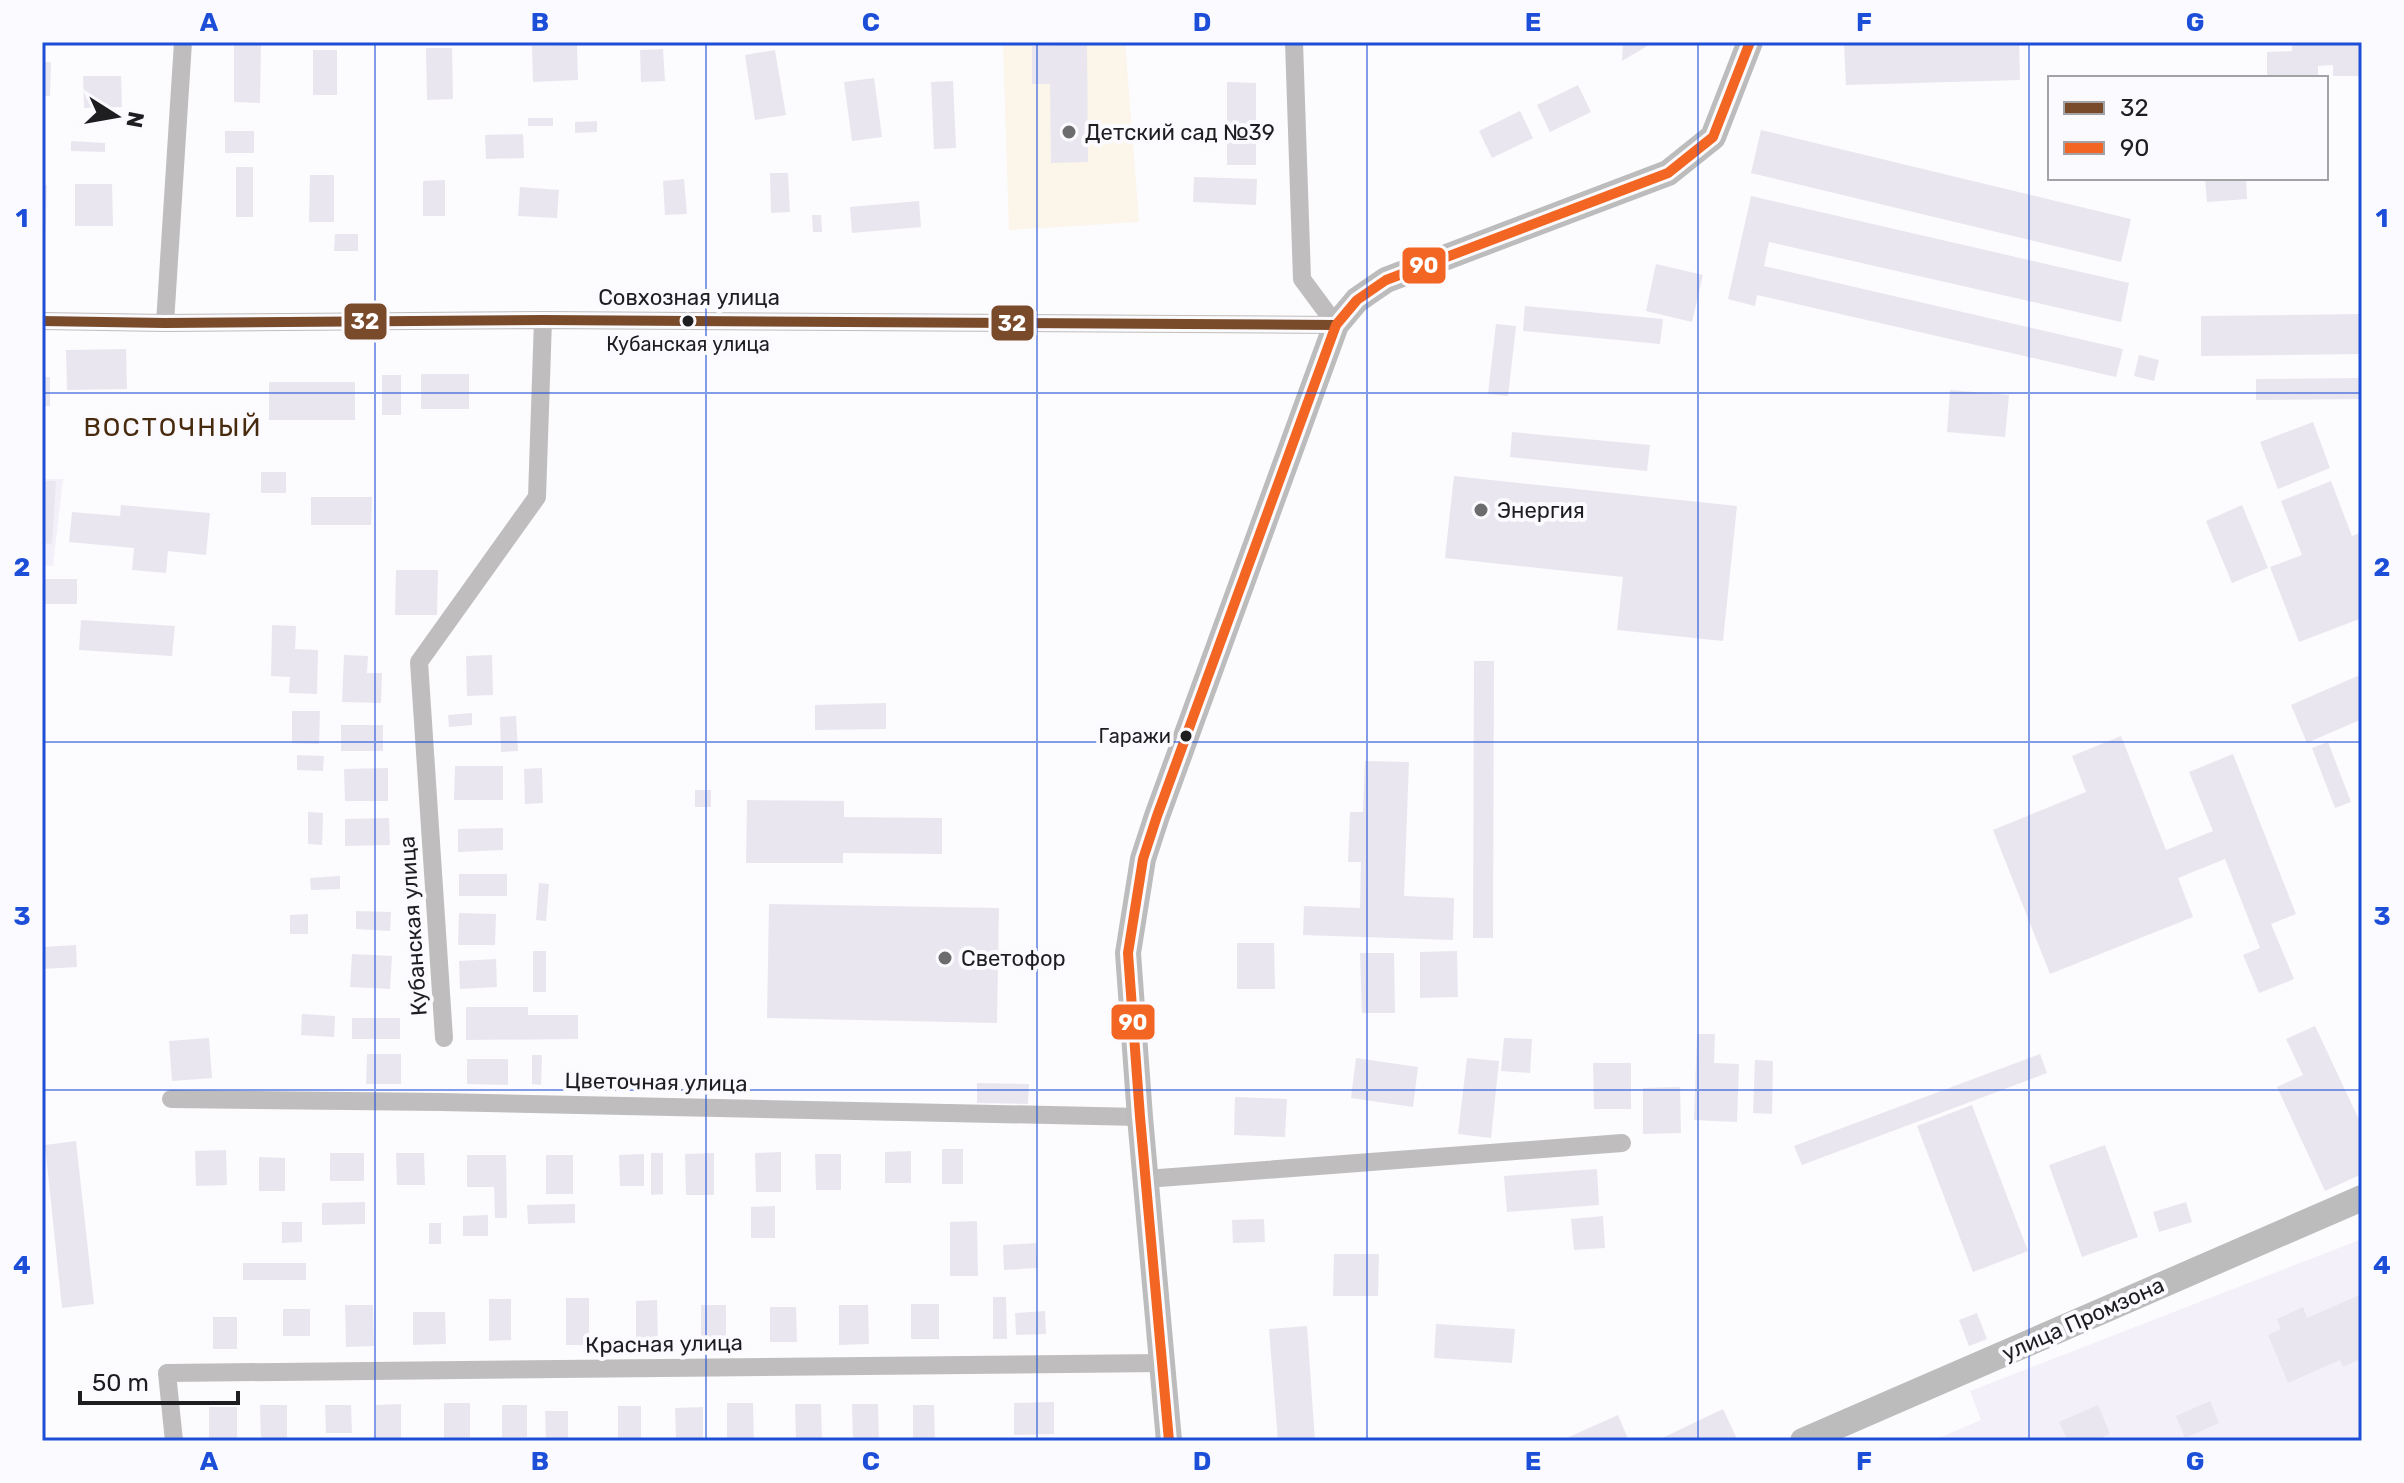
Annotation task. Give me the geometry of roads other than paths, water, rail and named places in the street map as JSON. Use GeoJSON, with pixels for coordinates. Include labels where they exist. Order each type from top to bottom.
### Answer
{"type":"FeatureCollection","features":[{"type":"Feature","properties":{"kind":"main road"},"geometry":{"type":"LineString","coordinates":[[1169,1441],[1128,953],[1143,859],[1336,325],[1357,300],[1386,280],[1668,173],[1713,137],[1750,42]]}},
{"type":"Feature","properties":{"kind":"main road","name":"улица Промзона"},"geometry":{"type":"LineString","coordinates":[[1803,1441],[2362,1198]]}},
{"type":"Feature","properties":{"kind":"street"},"geometry":{"type":"LineString","coordinates":[[165,323],[183,42]]}},
{"type":"Feature","properties":{"kind":"street"},"geometry":{"type":"LineString","coordinates":[[1294,42],[1302,279],[1336,325]]}},
{"type":"Feature","properties":{"kind":"street","name":"Совхозная улица"},"geometry":{"type":"LineString","coordinates":[[42,321],[543,320],[1336,325]]}},
{"type":"Feature","properties":{"kind":"street","name":"Кубанская улица"},"geometry":{"type":"LineString","coordinates":[[444,1038],[419,662],[537,497],[543,320]]}},
{"type":"Feature","properties":{"kind":"street","name":"Цветочная улица"},"geometry":{"type":"LineString","coordinates":[[171,1099],[1140,1117]]}},
{"type":"Feature","properties":{"kind":"street"},"geometry":{"type":"LineString","coordinates":[[1146,1179],[1622,1143]]}},
{"type":"Feature","properties":{"kind":"street","name":"Красная улица"},"geometry":{"type":"LineString","coordinates":[[174,1441],[167,1373],[1162,1363]]}},
{"type":"Feature","properties":{"kind":"place","name":"Детский сад №39"},"geometry":{"type":"Point","coordinates":[1069,132]}},
{"type":"Feature","properties":{"kind":"place","name":"Кубанская улица"},"geometry":{"type":"Point","coordinates":[688,321]}},
{"type":"Feature","properties":{"kind":"place","name":"Энергия"},"geometry":{"type":"Point","coordinates":[1481,510]}},
{"type":"Feature","properties":{"kind":"place","name":"Гаражи"},"geometry":{"type":"Point","coordinates":[1186,736]}},
{"type":"Feature","properties":{"kind":"place","name":"Светофор"},"geometry":{"type":"Point","coordinates":[945,958]}},
{"type":"Feature","properties":{"kind":"district","name":"ВОСТОЧНЫЙ"},"geometry":{"type":"Point","coordinates":[173,427]}}]}
